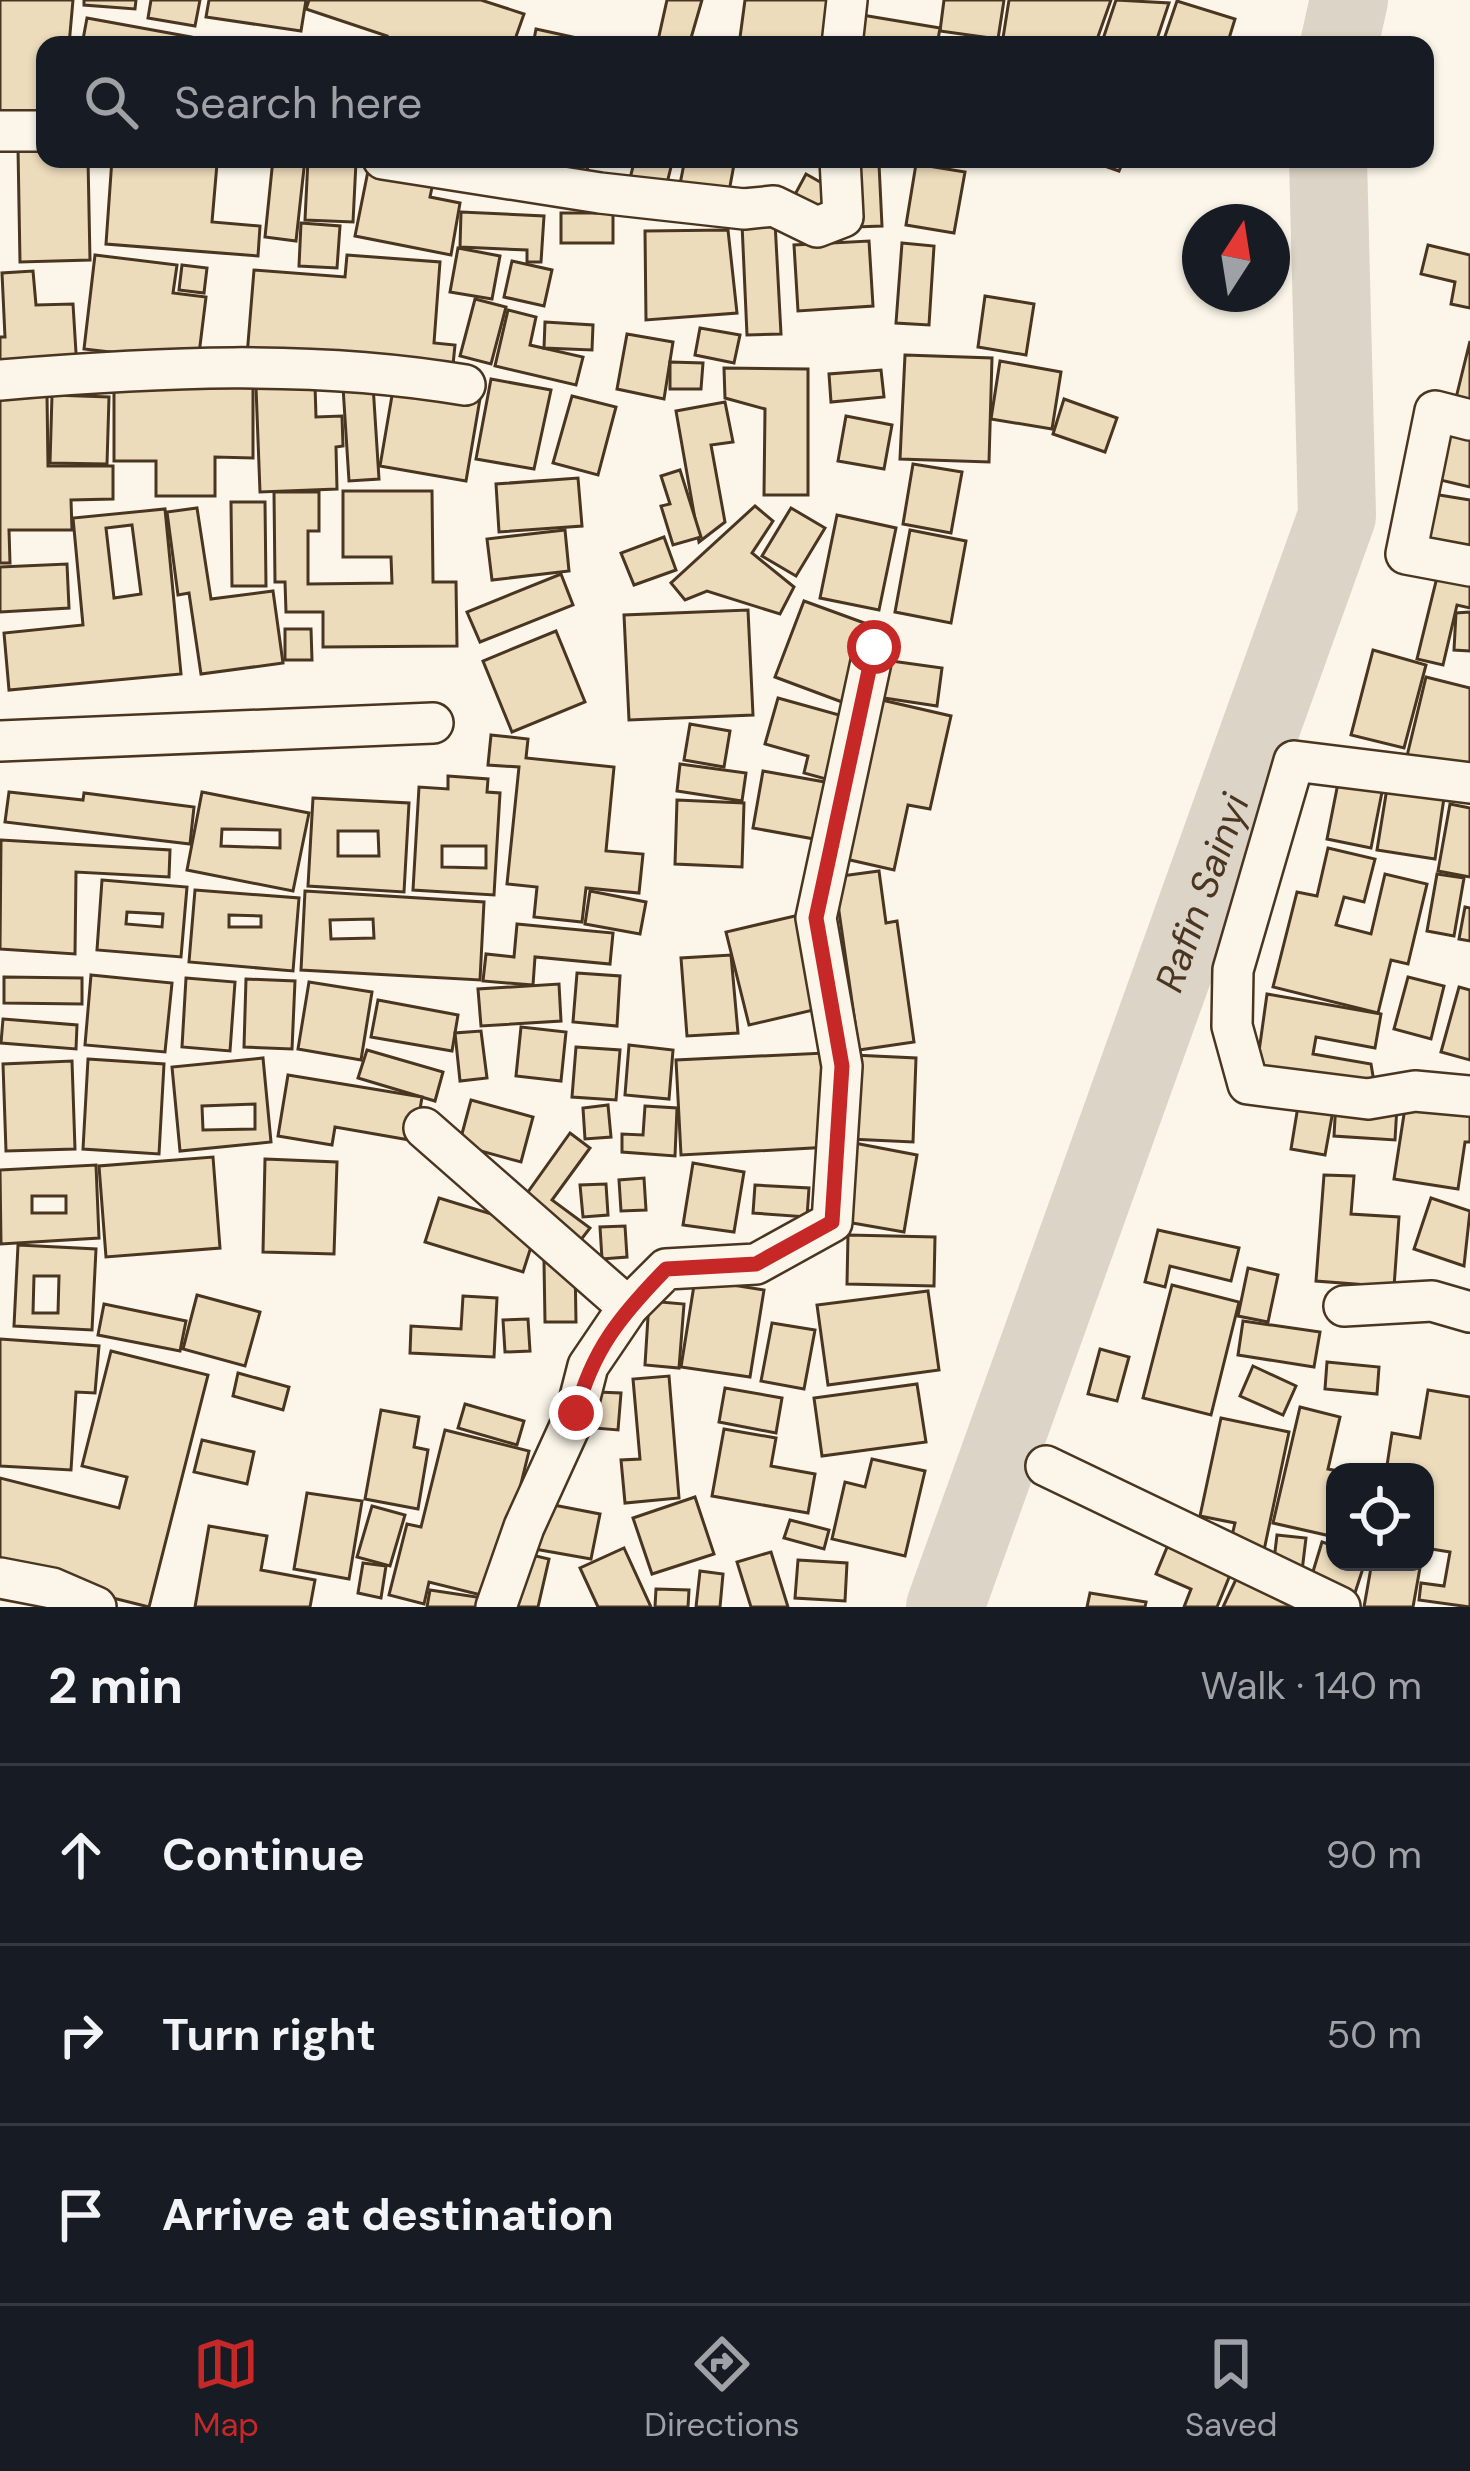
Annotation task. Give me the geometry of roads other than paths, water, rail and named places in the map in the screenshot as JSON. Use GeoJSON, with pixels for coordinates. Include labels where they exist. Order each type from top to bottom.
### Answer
{"type":"FeatureCollection","features":[{"type":"Feature","properties":{"kind":"street"},"geometry":{"type":"LineString","coordinates":[[843,36],[847,0]]}},
{"type":"Feature","properties":{"kind":"street"},"geometry":{"type":"LineString","coordinates":[[0,130],[36,131]]}},
{"type":"Feature","properties":{"kind":"street"},"geometry":{"type":"LineString","coordinates":[[443,168],[657,200],[744,209],[774,206],[817,227],[843,217],[840,168]]}},
{"type":"Feature","properties":{"kind":"street"},"geometry":{"type":"LineString","coordinates":[[0,380],[302,366],[382,371],[466,385]]}},
{"type":"Feature","properties":{"kind":"street"},"geometry":{"type":"LineString","coordinates":[[1470,420],[1436,411],[1406,554],[1470,566]]}},
{"type":"Feature","properties":{"kind":"street"},"geometry":{"type":"LineString","coordinates":[[496,1607],[524,1527],[576,1413],[588,1366],[628,1307],[666,1269],[756,1264],[832,1222],[842,1066],[816,918],[874,647]]}},
{"type":"Feature","properties":{"kind":"street"},"geometry":{"type":"LineString","coordinates":[[0,741],[433,723]]}},
{"type":"Feature","properties":{"kind":"street"},"geometry":{"type":"LineString","coordinates":[[1470,783],[1294,761],[1233,970],[1232,1026],[1248,1084],[1368,1099],[1415,1091],[1470,1096]]}},
{"type":"Feature","properties":{"kind":"street"},"geometry":{"type":"LineString","coordinates":[[424,1128],[628,1307]]}},
{"type":"Feature","properties":{"kind":"street"},"geometry":{"type":"LineString","coordinates":[[1345,1306],[1432,1301],[1470,1312]]}},
{"type":"Feature","properties":{"kind":"street"},"geometry":{"type":"LineString","coordinates":[[1046,1466],[1340,1607]]}},
{"type":"Feature","properties":{"kind":"street"},"geometry":{"type":"LineString","coordinates":[[0,1578],[52,1588],[96,1607]]}},
{"type":"Feature","properties":{"kind":"waterway","name":"Rafin Sainyi"},"geometry":{"type":"LineString","coordinates":[[1341,36],[1349,0]]}},
{"type":"Feature","properties":{"kind":"waterway","name":"Rafin Sainyi"},"geometry":{"type":"LineString","coordinates":[[945,1607],[1337,516],[1328,168]]}}]}
